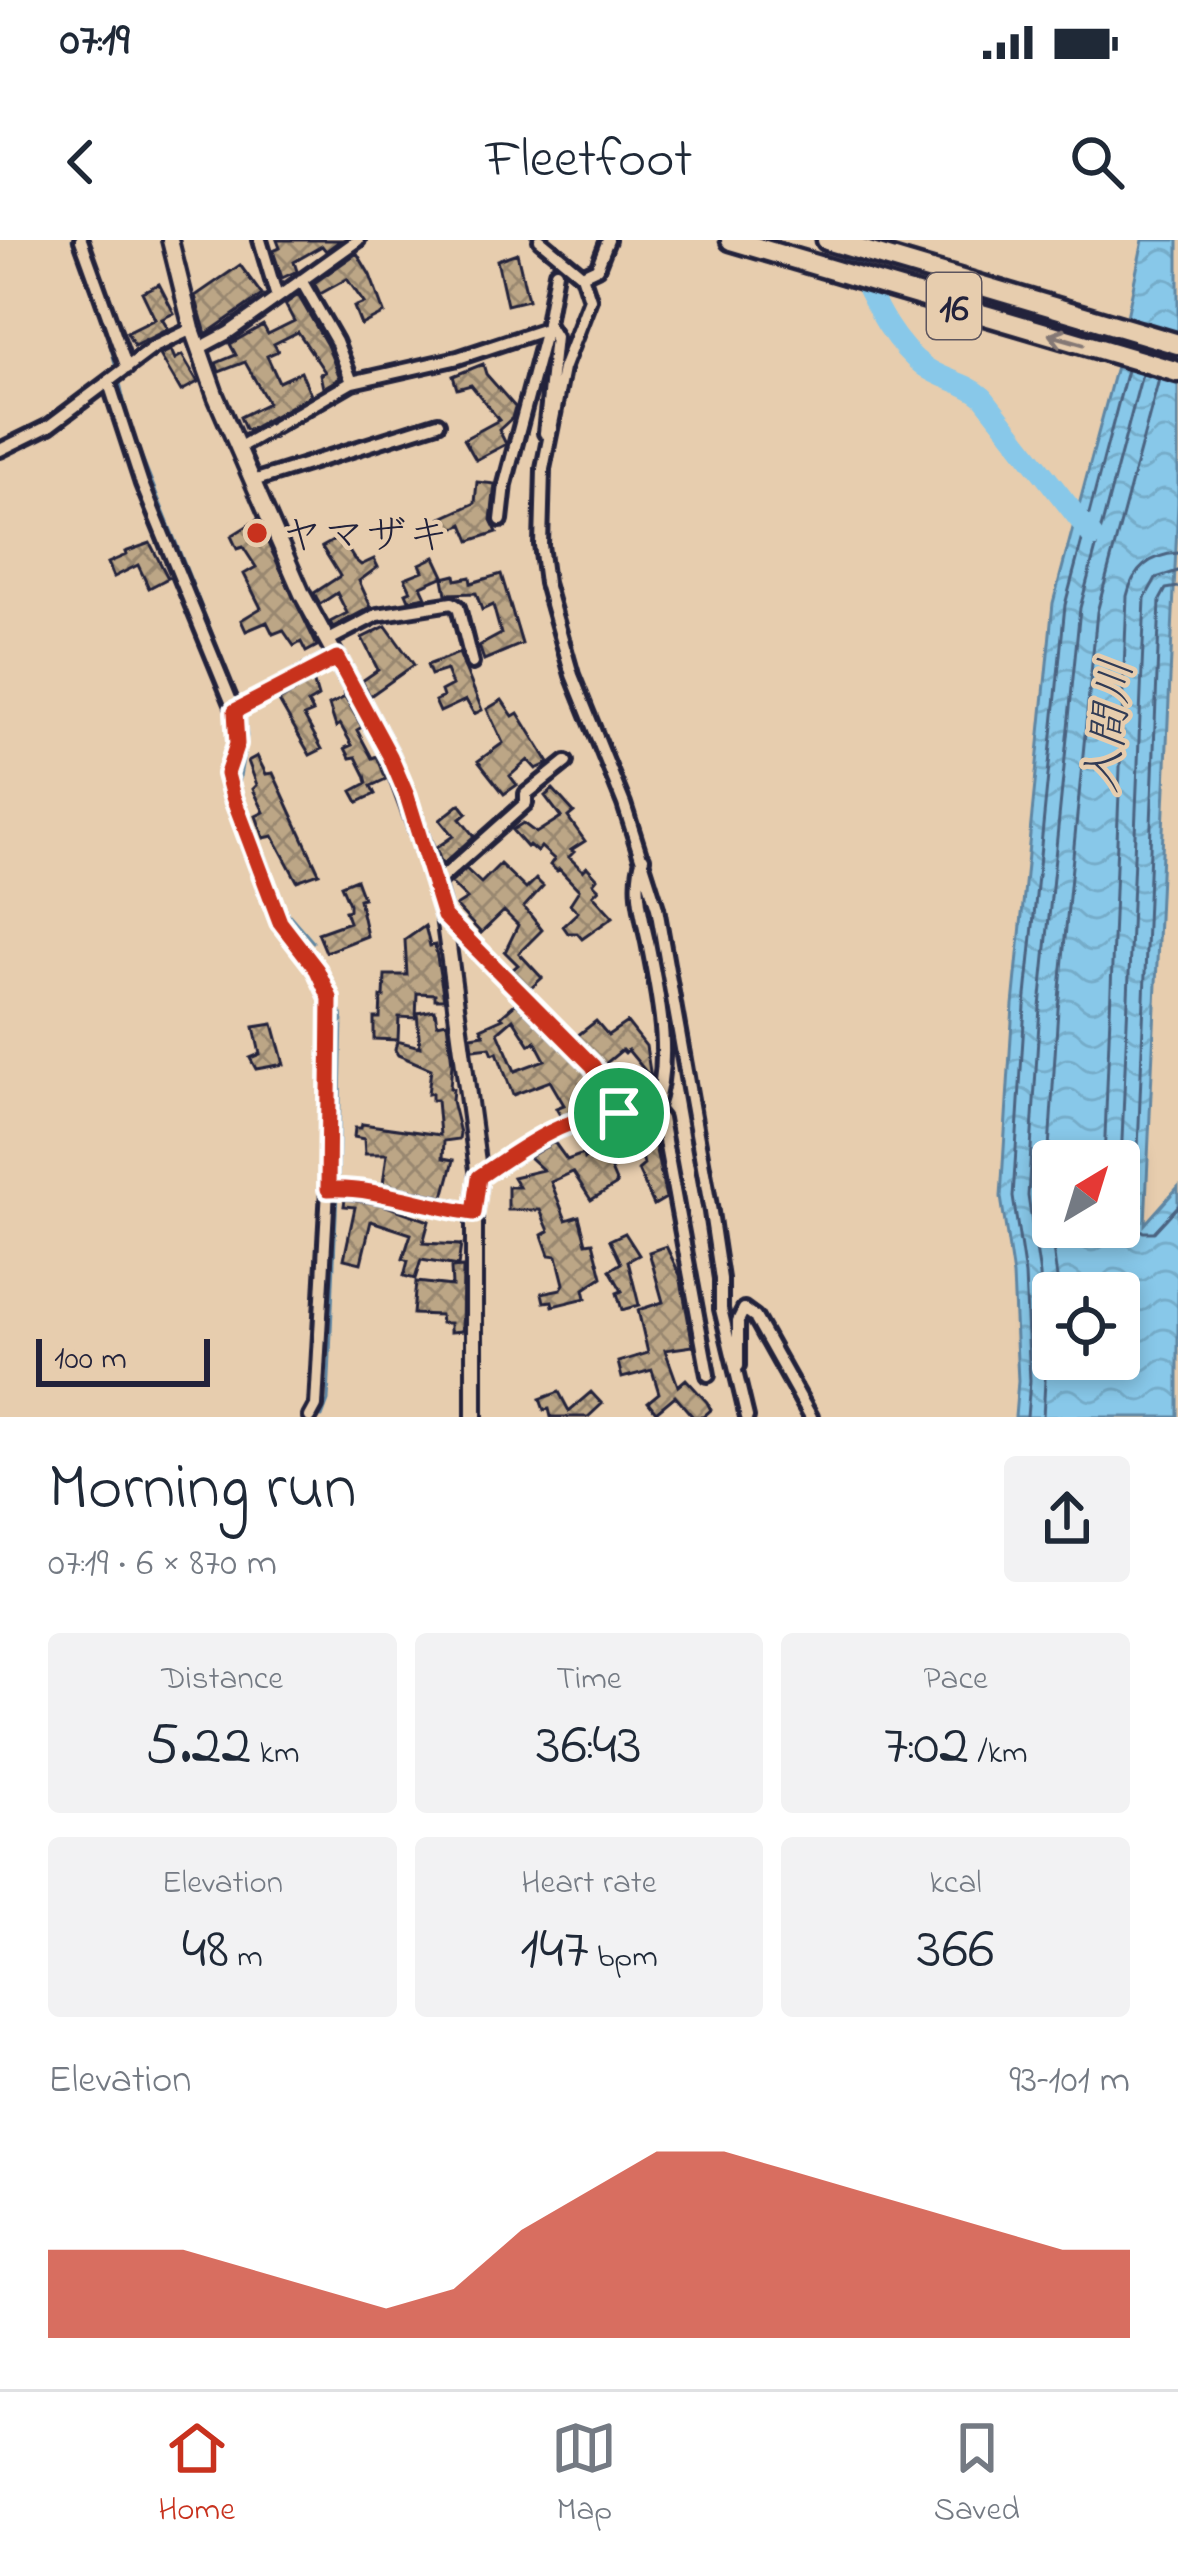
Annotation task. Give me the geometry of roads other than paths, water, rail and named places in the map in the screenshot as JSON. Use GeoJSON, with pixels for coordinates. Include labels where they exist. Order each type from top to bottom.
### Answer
{"type":"FeatureCollection","features":[{"type":"Feature","properties":{"kind":"highway","name":"16"},"geometry":{"type":"LineString","coordinates":[[731,240],[1178,372]]}},
{"type":"Feature","properties":{"kind":"highway","name":"16"},"geometry":{"type":"LineString","coordinates":[[826,240],[1178,344]]}},
{"type":"Feature","properties":{"kind":"street"},"geometry":{"type":"LineString","coordinates":[[81,240],[128,368]]}},
{"type":"Feature","properties":{"kind":"street"},"geometry":{"type":"LineString","coordinates":[[170,240],[198,349],[238,448],[327,641],[390,756],[444,916],[479,1177],[474,1213],[474,1417]]}},
{"type":"Feature","properties":{"kind":"street"},"geometry":{"type":"LineString","coordinates":[[260,240],[277,297]]}},
{"type":"Feature","properties":{"kind":"street"},"geometry":{"type":"LineString","coordinates":[[539,240],[582,275],[590,299],[563,369],[548,442],[540,498],[546,583],[572,675],[643,858],[656,908],[712,1212],[721,1309],[746,1417]]}},
{"type":"Feature","properties":{"kind":"street"},"geometry":{"type":"LineString","coordinates":[[582,275],[597,268],[608,240]]}},
{"type":"Feature","properties":{"kind":"street"},"geometry":{"type":"LineString","coordinates":[[198,349],[352,242]]}},
{"type":"Feature","properties":{"kind":"street"},"geometry":{"type":"LineString","coordinates":[[501,520],[505,484],[547,327],[556,272]]}},
{"type":"Feature","properties":{"kind":"street"},"geometry":{"type":"LineString","coordinates":[[301,280],[336,341],[352,382]]}},
{"type":"Feature","properties":{"kind":"street"},"geometry":{"type":"LineString","coordinates":[[547,327],[555,337],[544,416],[548,442]]}},
{"type":"Feature","properties":{"kind":"street"},"geometry":{"type":"LineString","coordinates":[[238,448],[352,382],[458,358],[547,327]]}},
{"type":"Feature","properties":{"kind":"street"},"geometry":{"type":"LineString","coordinates":[[0,450],[49,426],[154,347],[192,328]]}},
{"type":"Feature","properties":{"kind":"street"},"geometry":{"type":"LineString","coordinates":[[110,383],[142,484],[235,711],[237,744],[227,774],[244,831],[280,922],[317,970],[330,998],[328,1189],[316,1406],[310,1417]]}},
{"type":"Feature","properties":{"kind":"street"},"geometry":{"type":"LineString","coordinates":[[253,481],[438,423]]}},
{"type":"Feature","properties":{"kind":"street"},"geometry":{"type":"LineString","coordinates":[[327,641],[377,614],[452,603],[458,607],[472,663]]}},
{"type":"Feature","properties":{"kind":"street"},"geometry":{"type":"LineString","coordinates":[[235,711],[337,658]]}},
{"type":"Feature","properties":{"kind":"street"},"geometry":{"type":"LineString","coordinates":[[435,884],[526,802],[526,794],[566,762]]}},
{"type":"Feature","properties":{"kind":"street"},"geometry":{"type":"LineString","coordinates":[[643,858],[638,872],[640,905],[662,1042],[654,1110],[661,1119],[708,1375]]}},
{"type":"Feature","properties":{"kind":"street"},"geometry":{"type":"LineString","coordinates":[[444,916],[593,1066],[619,1113]]}},
{"type":"Feature","properties":{"kind":"street"},"geometry":{"type":"LineString","coordinates":[[479,1177],[538,1139],[584,1117],[654,1110]]}},
{"type":"Feature","properties":{"kind":"street"},"geometry":{"type":"LineString","coordinates":[[328,1189],[352,1188],[474,1213]]}},
{"type":"Feature","properties":{"kind":"street"},"geometry":{"type":"LineString","coordinates":[[737,1382],[738,1321],[744,1309],[754,1317],[811,1417]]}},
{"type":"Feature","properties":{"kind":"water","name":"入間川"},"geometry":{"type":"Polygon","coordinates":[[[1143,240],[1178,240],[1178,503],[1145,1224],[1178,1187],[1178,1417],[1015,1417],[1013,1276],[1001,1197],[1013,1005],[1053,603],[1119,355],[1143,240]]]}},
{"type":"Feature","properties":{"kind":"waterway"},"geometry":{"type":"LineString","coordinates":[[72,240],[116,367]]}},
{"type":"Feature","properties":{"kind":"waterway"},"geometry":{"type":"LineString","coordinates":[[843,240],[899,341],[925,367],[983,397],[1093,537]]}},
{"type":"Feature","properties":{"kind":"waterway"},"geometry":{"type":"LineString","coordinates":[[120,383],[130,427],[239,701]]}},
{"type":"Feature","properties":{"kind":"waterway"},"geometry":{"type":"LineString","coordinates":[[244,714],[247,736],[238,788],[280,904],[313,942]]}},
{"type":"Feature","properties":{"kind":"waterway"},"geometry":{"type":"LineString","coordinates":[[327,971],[342,1017],[338,1183]]}},
{"type":"Feature","properties":{"kind":"waterway"},"geometry":{"type":"LineString","coordinates":[[322,1417],[328,1401],[337,1193]]}},
{"type":"Feature","properties":{"kind":"place","name":"ヤマザキ"},"geometry":{"type":"Point","coordinates":[257,533]}}]}
